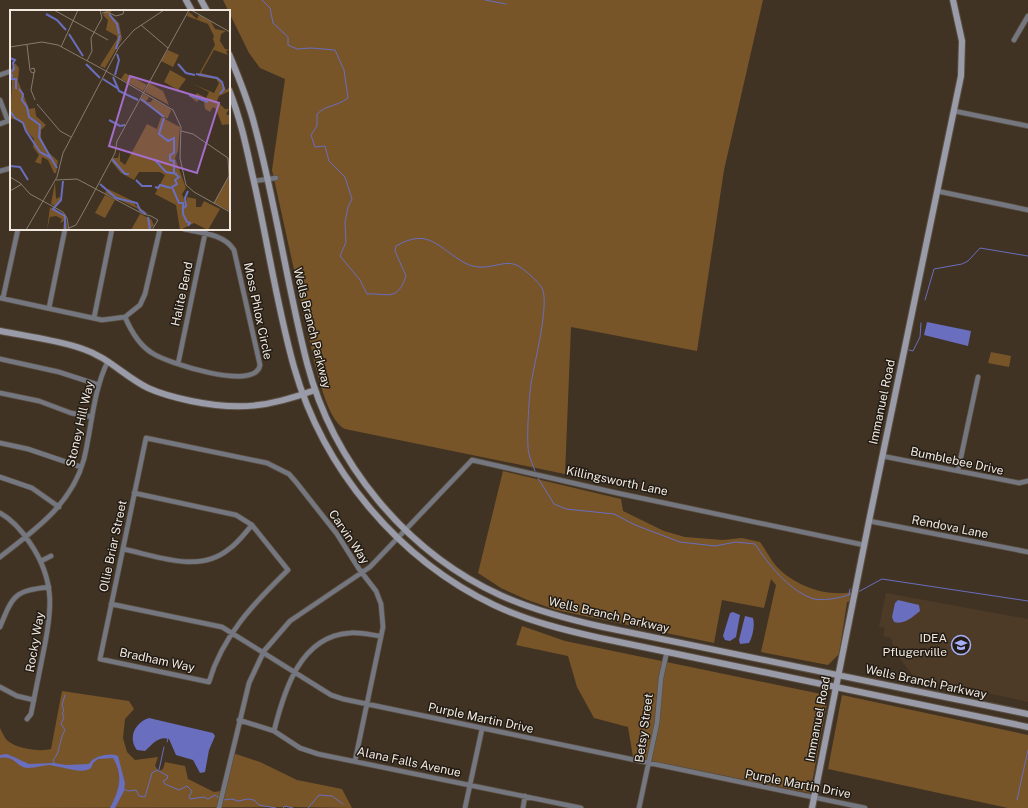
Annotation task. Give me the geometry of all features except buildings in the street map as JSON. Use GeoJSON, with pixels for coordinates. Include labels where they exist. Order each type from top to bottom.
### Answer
{"type":"FeatureCollection","features":[{"type":"Feature","properties":{"kind":"street"},"geometry":{"type":"LineString","coordinates":[[186,0],[191,10]]}},
{"type":"Feature","properties":{"kind":"street"},"geometry":{"type":"LineString","coordinates":[[201,0],[206,10]]}},
{"type":"Feature","properties":{"kind":"street","name":"Immanuel Road"},"geometry":{"type":"LineString","coordinates":[[812,808],[868,520],[954,111],[963,55],[960,27],[953,0]]}},
{"type":"Feature","properties":{"kind":"street"},"geometry":{"type":"LineString","coordinates":[[1014,40],[1028,16]]}},
{"type":"Feature","properties":{"kind":"street","name":"Wells Branch Parkway"},"geometry":{"type":"LineString","coordinates":[[230,57],[255,127],[303,345],[315,390],[344,453],[381,504],[406,530],[438,557],[466,576],[499,594],[537,610],[603,627],[1028,714]]}},
{"type":"Feature","properties":{"kind":"street"},"geometry":{"type":"LineString","coordinates":[[0,75],[10,71]]}},
{"type":"Feature","properties":{"kind":"street","name":"Wells Branch Parkway"},"geometry":{"type":"LineString","coordinates":[[230,93],[242,131],[254,181],[294,367],[304,395],[334,459],[372,512],[398,539],[459,586],[500,607],[550,626],[600,638],[1028,727]]}},
{"type":"Feature","properties":{"kind":"street"},"geometry":{"type":"LineString","coordinates":[[0,100],[9,120],[0,124]]}},
{"type":"Feature","properties":{"kind":"street"},"geometry":{"type":"LineString","coordinates":[[954,111],[1028,126]]}},
{"type":"Feature","properties":{"kind":"street"},"geometry":{"type":"LineString","coordinates":[[0,171],[10,168]]}},
{"type":"Feature","properties":{"kind":"street"},"geometry":{"type":"LineString","coordinates":[[254,181],[276,178]]}},
{"type":"Feature","properties":{"kind":"street"},"geometry":{"type":"LineString","coordinates":[[937,191],[1028,210]]}},
{"type":"Feature","properties":{"kind":"street"},"geometry":{"type":"LineString","coordinates":[[18,230],[1,298],[108,320],[125,317],[140,305],[145,294],[160,230]]}},
{"type":"Feature","properties":{"kind":"street"},"geometry":{"type":"LineString","coordinates":[[49,308],[65,230]]}},
{"type":"Feature","properties":{"kind":"street"},"geometry":{"type":"LineString","coordinates":[[94,318],[112,230]]}},
{"type":"Feature","properties":{"kind":"street","name":"Moss Phlox Circle"},"geometry":{"type":"LineString","coordinates":[[125,317],[134,335],[142,345],[152,353],[167,361],[196,370],[225,375],[249,375],[257,373],[260,365],[234,250],[230,243],[222,238],[206,231],[195,230]]}},
{"type":"Feature","properties":{"kind":"street","name":"Halite Bend"},"geometry":{"type":"LineString","coordinates":[[178,364],[206,231]]}},
{"type":"Feature","properties":{"kind":"street"},"geometry":{"type":"LineString","coordinates":[[0,331],[83,349],[108,361],[148,388],[178,398],[218,407],[258,406],[304,395],[315,390]]}},
{"type":"Feature","properties":{"kind":"street"},"geometry":{"type":"LineString","coordinates":[[0,359],[59,372],[99,385]]}},
{"type":"Feature","properties":{"kind":"street","name":"Stoney Hill Way"},"geometry":{"type":"LineString","coordinates":[[0,557],[26,537],[58,507],[71,490],[81,467],[99,385],[108,361]]}},
{"type":"Feature","properties":{"kind":"street"},"geometry":{"type":"LineString","coordinates":[[958,471],[978,377]]}},
{"type":"Feature","properties":{"kind":"street"},"geometry":{"type":"LineString","coordinates":[[0,393],[39,401],[71,413],[92,417]]}},
{"type":"Feature","properties":{"kind":"street","name":"Ollie Briar Street"},"geometry":{"type":"LineString","coordinates":[[100,659],[146,438]]}},
{"type":"Feature","properties":{"kind":"street","name":"Carvin Way"},"geometry":{"type":"LineString","coordinates":[[146,438],[267,463],[289,474],[338,534],[362,573],[376,591],[384,616],[355,761]]}},
{"type":"Feature","properties":{"kind":"street"},"geometry":{"type":"LineString","coordinates":[[0,443],[28,449],[81,467]]}},
{"type":"Feature","properties":{"kind":"street","name":"Bumblebee Drive"},"geometry":{"type":"LineString","coordinates":[[882,456],[1019,483],[1028,481]]}},
{"type":"Feature","properties":{"kind":"street","name":"Killingsworth Lane"},"geometry":{"type":"LineString","coordinates":[[219,808],[249,683],[264,652],[290,622],[362,573],[398,539],[472,460],[617,493],[864,545]]}},
{"type":"Feature","properties":{"kind":"street"},"geometry":{"type":"LineString","coordinates":[[0,477],[32,488],[58,507]]}},
{"type":"Feature","properties":{"kind":"street"},"geometry":{"type":"LineString","coordinates":[[134,493],[236,514],[252,525],[288,570],[252,606],[232,632]]}},
{"type":"Feature","properties":{"kind":"street","name":"Rocky Way"},"geometry":{"type":"LineString","coordinates":[[0,513],[13,522],[26,537],[41,561],[49,587],[51,605],[50,624],[31,714],[27,719]]}},
{"type":"Feature","properties":{"kind":"street","name":"Rendova Lane"},"geometry":{"type":"LineString","coordinates":[[868,520],[1028,552]]}},
{"type":"Feature","properties":{"kind":"street"},"geometry":{"type":"LineString","coordinates":[[123,548],[184,562],[203,561],[218,557],[230,549],[252,525]]}},
{"type":"Feature","properties":{"kind":"street"},"geometry":{"type":"LineString","coordinates":[[41,561],[51,556]]}},
{"type":"Feature","properties":{"kind":"street"},"geometry":{"type":"LineString","coordinates":[[0,627],[11,601],[21,592],[49,587]]}},
{"type":"Feature","properties":{"kind":"street","name":"Purple Martin Drive"},"geometry":{"type":"LineString","coordinates":[[111,604],[222,627],[337,698],[865,808]]}},
{"type":"Feature","properties":{"kind":"street","name":"Bradham Way"},"geometry":{"type":"LineString","coordinates":[[100,659],[209,682],[213,669],[232,632]]}},
{"type":"Feature","properties":{"kind":"street"},"geometry":{"type":"LineString","coordinates":[[274,731],[281,701],[294,671],[306,656],[316,647],[334,636],[350,632],[381,636]]}},
{"type":"Feature","properties":{"kind":"street","name":"Betsy Street"},"geometry":{"type":"LineString","coordinates":[[639,808],[657,723],[661,678],[667,651]]}},
{"type":"Feature","properties":{"kind":"street"},"geometry":{"type":"LineString","coordinates":[[0,687],[17,696],[34,700]]}},
{"type":"Feature","properties":{"kind":"street","name":"Alana Falls Avenue"},"geometry":{"type":"LineString","coordinates":[[239,720],[274,731],[300,748],[318,754],[580,808]]}},
{"type":"Feature","properties":{"kind":"street"},"geometry":{"type":"LineString","coordinates":[[466,808],[482,729]]}},
{"type":"Feature","properties":{"kind":"street"},"geometry":{"type":"LineString","coordinates":[[523,808],[525,796]]}},
{"type":"Feature","properties":{"kind":"shaded area"},"geometry":{"type":"Polygon","coordinates":[[[223,0],[763,0],[724,170],[697,351],[571,327],[565,474],[345,429],[339,425],[326,401],[315,365],[272,170],[285,79],[260,68],[249,53],[230,14],[230,10],[228,10],[223,0]]]}},
{"type":"Feature","properties":{"kind":"shaded area"},"geometry":{"type":"Polygon","coordinates":[[[991,352],[1011,356],[1009,367],[988,363],[991,352]]]}},
{"type":"Feature","properties":{"kind":"shaded area"},"geometry":{"type":"Polygon","coordinates":[[[503,471],[621,499],[623,511],[664,531],[685,537],[723,540],[742,538],[760,542],[775,565],[785,574],[802,585],[812,589],[832,593],[852,592],[850,601],[847,602],[839,654],[828,665],[761,652],[776,585],[771,579],[764,608],[722,600],[714,643],[556,610],[525,599],[501,588],[478,573],[503,471]]]}},
{"type":"Feature","properties":{"kind":"shaded area","name":"IDEA Pflugerville"},"geometry":{"type":"Polygon","coordinates":[[[886,593],[1028,619],[1028,702],[914,677],[895,652],[891,638],[883,636],[885,628],[879,627],[886,593]]]}},
{"type":"Feature","properties":{"kind":"shaded area"},"geometry":{"type":"Polygon","coordinates":[[[522,626],[565,641],[821,694],[827,703],[810,793],[633,757],[628,727],[594,718],[577,687],[568,656],[516,645],[522,626]]]}},
{"type":"Feature","properties":{"kind":"shaded area"},"geometry":{"type":"Polygon","coordinates":[[[62,691],[129,701],[134,709],[125,719],[123,738],[127,752],[135,760],[158,757],[155,766],[159,771],[163,769],[165,762],[185,766],[188,779],[214,792],[221,791],[233,753],[260,762],[297,780],[342,789],[352,808],[0,808],[0,728],[7,740],[12,744],[35,750],[51,749],[62,691]]]}},
{"type":"Feature","properties":{"kind":"shaded area"},"geometry":{"type":"Polygon","coordinates":[[[842,695],[1028,735],[1028,808],[1008,808],[828,769],[842,695]]]}},
{"type":"Feature","properties":{"kind":"water"},"geometry":{"type":"Polygon","coordinates":[[[927,322],[971,331],[968,346],[924,335],[927,322]]]}},
{"type":"Feature","properties":{"kind":"water"},"geometry":{"type":"Polygon","coordinates":[[[898,600],[919,605],[920,611],[905,621],[898,623],[894,622],[892,617],[895,603],[898,600]]]}},
{"type":"Feature","properties":{"kind":"water"},"geometry":{"type":"Polygon","coordinates":[[[733,612],[740,615],[736,637],[730,641],[725,640],[723,636],[730,613],[733,612]]]}},
{"type":"Feature","properties":{"kind":"water"},"geometry":{"type":"Polygon","coordinates":[[[745,616],[753,618],[754,624],[752,637],[749,643],[740,644],[739,640],[745,616]]]}},
{"type":"Feature","properties":{"kind":"water"},"geometry":{"type":"Polygon","coordinates":[[[149,718],[213,733],[215,736],[209,750],[205,772],[200,773],[193,760],[176,755],[169,739],[165,738],[153,743],[145,751],[137,750],[133,740],[134,731],[140,723],[149,718]]]}},
{"type":"Feature","properties":{"kind":"water"},"geometry":{"type":"Polygon","coordinates":[[[7,754],[29,764],[54,763],[66,765],[89,764],[98,757],[111,754],[115,755],[118,756],[125,783],[124,791],[115,808],[110,808],[116,796],[119,783],[118,771],[113,758],[98,759],[93,763],[91,768],[82,771],[49,765],[28,768],[21,766],[9,758],[0,758],[0,755],[7,754]]]}},
{"type":"Feature","properties":{"kind":"waterway"},"geometry":{"type":"LineString","coordinates":[[262,0],[270,8],[273,23],[288,37],[288,45],[297,49],[311,48],[335,50],[344,70],[348,98],[317,114],[317,126],[311,135],[315,147],[325,146],[329,161],[345,177],[352,199],[348,207],[345,223],[346,242],[340,256],[360,280],[367,294],[387,295],[396,293],[399,290],[406,276],[395,251],[396,246],[407,241],[417,239],[425,239],[433,242],[465,263],[473,266],[488,267],[508,263],[514,264],[529,274],[542,288],[544,296],[543,320],[531,384],[528,420],[528,449],[535,471]]}},
{"type":"Feature","properties":{"kind":"waterway"},"geometry":{"type":"LineString","coordinates":[[485,0],[506,4]]}},
{"type":"Feature","properties":{"kind":"waterway"},"geometry":{"type":"LineString","coordinates":[[925,300],[934,269],[962,264],[968,261],[980,248],[1028,256]]}},
{"type":"Feature","properties":{"kind":"waterway"},"geometry":{"type":"LineString","coordinates":[[909,350],[913,351],[920,337],[921,323]]}},
{"type":"Feature","properties":{"kind":"waterway"},"geometry":{"type":"LineString","coordinates":[[538,478],[554,504],[566,509],[614,514],[635,525],[680,542],[715,546],[736,542],[755,544],[779,575],[794,589],[803,594],[820,600],[837,598],[851,594]]}},
{"type":"Feature","properties":{"kind":"waterway"},"geometry":{"type":"LineString","coordinates":[[858,592],[882,579],[1028,601]]}},
{"type":"Feature","properties":{"kind":"waterway"},"geometry":{"type":"LineString","coordinates":[[849,594],[850,589]]}},
{"type":"Feature","properties":{"kind":"waterway"},"geometry":{"type":"LineString","coordinates":[[54,763],[53,760],[57,754],[65,730],[61,724],[64,717],[62,713],[64,711],[62,705],[65,695]]}},
{"type":"Feature","properties":{"kind":"waterway"},"geometry":{"type":"LineString","coordinates":[[167,742],[168,738]]}},
{"type":"Feature","properties":{"kind":"waterway"},"geometry":{"type":"LineString","coordinates":[[159,770],[164,747]]}},
{"type":"Feature","properties":{"kind":"waterway"},"geometry":{"type":"LineString","coordinates":[[1017,800],[1028,750]]}},
{"type":"Feature","properties":{"kind":"waterway"},"geometry":{"type":"LineString","coordinates":[[124,789],[128,791],[136,790],[139,796],[145,797],[152,773],[157,770],[168,776],[167,779],[163,781],[165,784],[179,790],[187,786],[192,791],[189,797],[190,799],[204,797],[208,799],[215,795],[219,798]]}},
{"type":"Feature","properties":{"kind":"waterway"},"geometry":{"type":"LineString","coordinates":[[308,808],[319,795],[332,796],[343,804]]}},
{"type":"Feature","properties":{"kind":"waterway"},"geometry":{"type":"LineString","coordinates":[[223,800],[232,799],[238,801],[248,799],[254,800],[259,805],[276,808]]}},
{"type":"Feature","properties":{"kind":"waterway"},"geometry":{"type":"LineString","coordinates":[[283,808],[285,806],[293,808]]}},
{"type":"Feature","properties":{"kind":"place","name":"IDEA Pflugerville"},"geometry":{"type":"Point","coordinates":[961,645]}}]}
